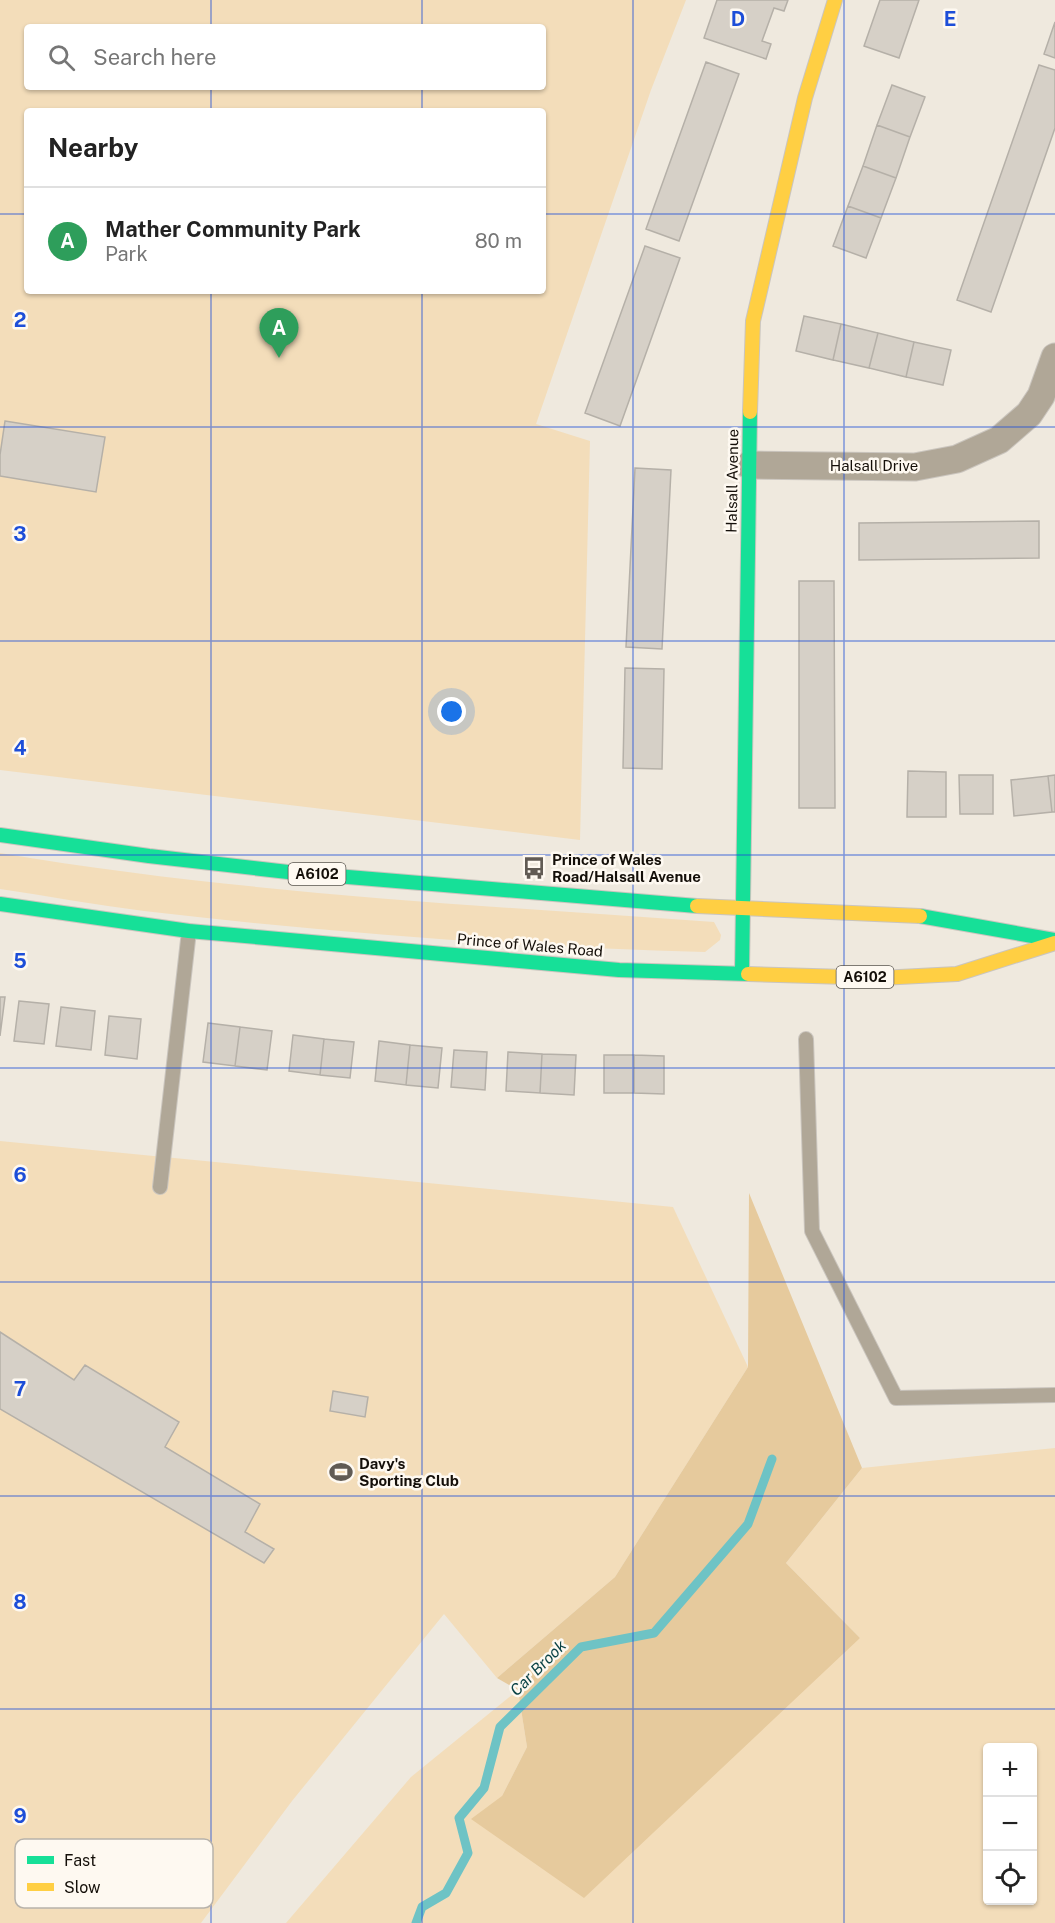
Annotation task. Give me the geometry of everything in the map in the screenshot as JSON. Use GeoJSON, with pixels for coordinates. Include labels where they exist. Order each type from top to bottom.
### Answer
{"type":"FeatureCollection","features":[{"type":"Feature","properties":{"kind":"main road","name":"Halsall Avenue"},"geometry":{"type":"LineString","coordinates":[[742,973],[753,321],[805,98],[835,0]]}},
{"type":"Feature","properties":{"kind":"main road","name":"Prince of Wales Road"},"geometry":{"type":"LineString","coordinates":[[0,835],[149,856],[288,872],[743,909],[928,916],[1055,942]]}},
{"type":"Feature","properties":{"kind":"main road","name":"Prince of Wales Road"},"geometry":{"type":"LineString","coordinates":[[0,904],[189,931],[619,969],[880,978],[957,974],[1055,942]]}},
{"type":"Feature","properties":{"kind":"street","name":"Halsall Drive"},"geometry":{"type":"LineString","coordinates":[[749,465],[915,467],[957,459],[999,440],[1029,414],[1041,396],[1055,357]]}},
{"type":"Feature","properties":{"kind":"lane"},"geometry":{"type":"LineString","coordinates":[[160,1187],[189,931]]}},
{"type":"Feature","properties":{"kind":"lane"},"geometry":{"type":"LineString","coordinates":[[806,1039],[812,1231],[896,1398],[1055,1395]]}},
{"type":"Feature","properties":{"kind":"shaded area"},"geometry":{"type":"Polygon","coordinates":[[[0,0],[686,0],[651,90],[536,424],[590,441],[580,840],[0,770],[0,0]]]}},
{"type":"Feature","properties":{"kind":"shaded area"},"geometry":{"type":"Polygon","coordinates":[[[0,853],[89,867],[267,888],[714,922],[721,935],[720,940],[705,952],[635,950],[424,938],[144,911],[0,889],[0,853]]]}},
{"type":"Feature","properties":{"kind":"shaded area","name":"Davy's Sporting Club"},"geometry":{"type":"Polygon","coordinates":[[[0,1141],[673,1207],[748,1367],[615,1577],[497,1678],[444,1614],[292,1801],[213,1907],[213,1839],[15,1839],[15,1908],[212,1908],[201,1923],[0,1923],[0,1141]]]}},
{"type":"Feature","properties":{"kind":"shaded area"},"geometry":{"type":"Polygon","coordinates":[[[749,1193],[862,1468],[786,1563],[860,1638],[584,1898],[471,1819],[502,1796],[527,1747],[518,1690],[497,1678],[615,1577],[748,1367],[749,1193]]]}},
{"type":"Feature","properties":{"kind":"shaded area"},"geometry":{"type":"Polygon","coordinates":[[[1055,1448],[1055,1923],[286,1923],[411,1777],[518,1690],[527,1747],[502,1796],[860,1638],[786,1563],[862,1468],[1055,1448]]]}},
{"type":"Feature","properties":{"kind":"building"},"geometry":{"type":"Polygon","coordinates":[[[717,0],[788,0],[784,11],[774,8],[762,41],[771,44],[766,59],[704,38],[717,0]]]}},
{"type":"Feature","properties":{"kind":"building"},"geometry":{"type":"Polygon","coordinates":[[[880,0],[919,0],[899,58],[864,46],[880,0]]]}},
{"type":"Feature","properties":{"kind":"building"},"geometry":{"type":"Polygon","coordinates":[[[1055,22],[1055,58],[1044,54],[1055,22]]]}},
{"type":"Feature","properties":{"kind":"building"},"geometry":{"type":"Polygon","coordinates":[[[706,62],[739,74],[679,241],[646,229],[706,62]]]}},
{"type":"Feature","properties":{"kind":"building"},"geometry":{"type":"Polygon","coordinates":[[[1039,65],[1055,70],[1055,128],[991,312],[957,300],[1039,65]]]}},
{"type":"Feature","properties":{"kind":"building"},"geometry":{"type":"Polygon","coordinates":[[[892,85],[925,97],[910,137],[877,125],[892,85]]]}},
{"type":"Feature","properties":{"kind":"building"},"geometry":{"type":"Polygon","coordinates":[[[877,125],[910,137],[896,178],[863,166],[877,125]]]}},
{"type":"Feature","properties":{"kind":"building"},"geometry":{"type":"Polygon","coordinates":[[[863,166],[896,178],[881,218],[848,206],[863,166]]]}},
{"type":"Feature","properties":{"kind":"building"},"geometry":{"type":"Polygon","coordinates":[[[848,206],[881,218],[866,258],[833,246],[848,206]]]}},
{"type":"Feature","properties":{"kind":"building"},"geometry":{"type":"Polygon","coordinates":[[[645,246],[680,258],[620,426],[585,413],[645,246]]]}},
{"type":"Feature","properties":{"kind":"building"},"geometry":{"type":"Polygon","coordinates":[[[804,316],[841,324],[833,360],[796,351],[804,316]]]}},
{"type":"Feature","properties":{"kind":"building"},"geometry":{"type":"Polygon","coordinates":[[[841,324],[878,333],[869,368],[833,360],[841,324]]]}},
{"type":"Feature","properties":{"kind":"building"},"geometry":{"type":"Polygon","coordinates":[[[878,333],[914,342],[906,377],[869,368],[878,333]]]}},
{"type":"Feature","properties":{"kind":"building"},"geometry":{"type":"Polygon","coordinates":[[[914,342],[951,350],[943,385],[906,377],[914,342]]]}},
{"type":"Feature","properties":{"kind":"building"},"geometry":{"type":"Polygon","coordinates":[[[5,421],[105,437],[96,492],[0,476],[0,455],[5,421]]]}},
{"type":"Feature","properties":{"kind":"building"},"geometry":{"type":"Polygon","coordinates":[[[635,468],[671,470],[662,649],[626,647],[635,468]]]}},
{"type":"Feature","properties":{"kind":"building"},"geometry":{"type":"Polygon","coordinates":[[[1039,521],[1039,558],[859,560],[859,523],[1039,521]]]}},
{"type":"Feature","properties":{"kind":"building"},"geometry":{"type":"Polygon","coordinates":[[[799,581],[834,581],[835,808],[799,808],[799,581]]]}},
{"type":"Feature","properties":{"kind":"building"},"geometry":{"type":"Polygon","coordinates":[[[625,668],[664,669],[662,769],[623,768],[625,668]]]}},
{"type":"Feature","properties":{"kind":"building"},"geometry":{"type":"Polygon","coordinates":[[[908,771],[946,772],[946,817],[907,817],[908,771]]]}},
{"type":"Feature","properties":{"kind":"building"},"geometry":{"type":"Polygon","coordinates":[[[959,775],[993,775],[993,814],[960,814],[959,775]]]}},
{"type":"Feature","properties":{"kind":"building"},"geometry":{"type":"Polygon","coordinates":[[[1055,775],[1055,812],[1052,812],[1048,776],[1055,775]]]}},
{"type":"Feature","properties":{"kind":"building"},"geometry":{"type":"Polygon","coordinates":[[[1048,776],[1052,812],[1014,816],[1011,780],[1048,776]]]}},
{"type":"Feature","properties":{"kind":"building"},"geometry":{"type":"Polygon","coordinates":[[[0,997],[5,997],[0,1036],[0,997]]]}},
{"type":"Feature","properties":{"kind":"building"},"geometry":{"type":"Polygon","coordinates":[[[19,1001],[49,1004],[44,1044],[14,1041],[19,1001]]]}},
{"type":"Feature","properties":{"kind":"building"},"geometry":{"type":"Polygon","coordinates":[[[61,1007],[95,1011],[91,1050],[56,1046],[61,1007]]]}},
{"type":"Feature","properties":{"kind":"building"},"geometry":{"type":"Polygon","coordinates":[[[109,1016],[141,1019],[137,1059],[105,1055],[109,1016]]]}},
{"type":"Feature","properties":{"kind":"building"},"geometry":{"type":"Polygon","coordinates":[[[208,1023],[240,1027],[235,1066],[203,1062],[208,1023]]]}},
{"type":"Feature","properties":{"kind":"building"},"geometry":{"type":"Polygon","coordinates":[[[240,1027],[272,1031],[267,1070],[235,1066],[240,1027]]]}},
{"type":"Feature","properties":{"kind":"building"},"geometry":{"type":"Polygon","coordinates":[[[293,1035],[324,1039],[320,1075],[289,1071],[293,1035]]]}},
{"type":"Feature","properties":{"kind":"building"},"geometry":{"type":"Polygon","coordinates":[[[324,1039],[354,1042],[350,1078],[320,1075],[324,1039]]]}},
{"type":"Feature","properties":{"kind":"building"},"geometry":{"type":"Polygon","coordinates":[[[379,1041],[410,1045],[406,1085],[375,1081],[379,1041]]]}},
{"type":"Feature","properties":{"kind":"building"},"geometry":{"type":"Polygon","coordinates":[[[410,1045],[442,1048],[438,1088],[406,1085],[410,1045]]]}},
{"type":"Feature","properties":{"kind":"building"},"geometry":{"type":"Polygon","coordinates":[[[454,1050],[487,1052],[485,1090],[451,1087],[454,1050]]]}},
{"type":"Feature","properties":{"kind":"building"},"geometry":{"type":"Polygon","coordinates":[[[508,1052],[542,1054],[540,1093],[506,1091],[508,1052]]]}},
{"type":"Feature","properties":{"kind":"building"},"geometry":{"type":"Polygon","coordinates":[[[542,1054],[576,1055],[574,1095],[540,1093],[542,1054]]]}},
{"type":"Feature","properties":{"kind":"building"},"geometry":{"type":"Polygon","coordinates":[[[604,1055],[634,1055],[634,1093],[604,1093],[604,1055]]]}},
{"type":"Feature","properties":{"kind":"building"},"geometry":{"type":"Polygon","coordinates":[[[634,1055],[664,1056],[664,1094],[634,1093],[634,1055]]]}},
{"type":"Feature","properties":{"kind":"building"},"geometry":{"type":"Polygon","coordinates":[[[0,1332],[74,1380],[85,1365],[179,1422],[165,1447],[260,1504],[245,1532],[274,1549],[264,1563],[0,1409],[0,1332]]]}},
{"type":"Feature","properties":{"kind":"building"},"geometry":{"type":"Polygon","coordinates":[[[333,1391],[368,1397],[365,1417],[330,1411],[333,1391]]]}},
{"type":"Feature","properties":{"kind":"waterway","name":"Car Brook"},"geometry":{"type":"LineString","coordinates":[[416,1923],[422,1907],[446,1893],[468,1853],[459,1818],[484,1788],[500,1727],[581,1647],[654,1633],[748,1524],[772,1459]]}},
{"type":"Feature","properties":{"kind":"traffic: fast"},"geometry":{"type":"LineString","coordinates":[[742,973],[750,412]]}},
{"type":"Feature","properties":{"kind":"traffic: fast"},"geometry":{"type":"LineString","coordinates":[[0,835],[149,856],[288,872],[697,906]]}},
{"type":"Feature","properties":{"kind":"traffic: fast"},"geometry":{"type":"LineString","coordinates":[[0,904],[189,931],[619,970],[748,974]]}},
{"type":"Feature","properties":{"kind":"traffic: fast"},"geometry":{"type":"LineString","coordinates":[[920,916],[1055,940]]}},
{"type":"Feature","properties":{"kind":"traffic: slow"},"geometry":{"type":"LineString","coordinates":[[750,412],[753,321],[805,98],[835,0]]}},
{"type":"Feature","properties":{"kind":"traffic: slow"},"geometry":{"type":"LineString","coordinates":[[697,906],[920,916]]}},
{"type":"Feature","properties":{"kind":"traffic: slow"},"geometry":{"type":"LineString","coordinates":[[748,974],[880,978],[957,974],[1055,943]]}},
{"type":"Feature","properties":{"kind":"place","name":"Mather Community Park"},"geometry":{"type":"Point","coordinates":[279,358]}},
{"type":"Feature","properties":{"kind":"place","name":"Prince of Wales Road/Halsall Avenue"},"geometry":{"type":"Point","coordinates":[534,868]}},
{"type":"Feature","properties":{"kind":"place","name":"Davy's Sporting Club"},"geometry":{"type":"Point","coordinates":[341,1472]}}]}
